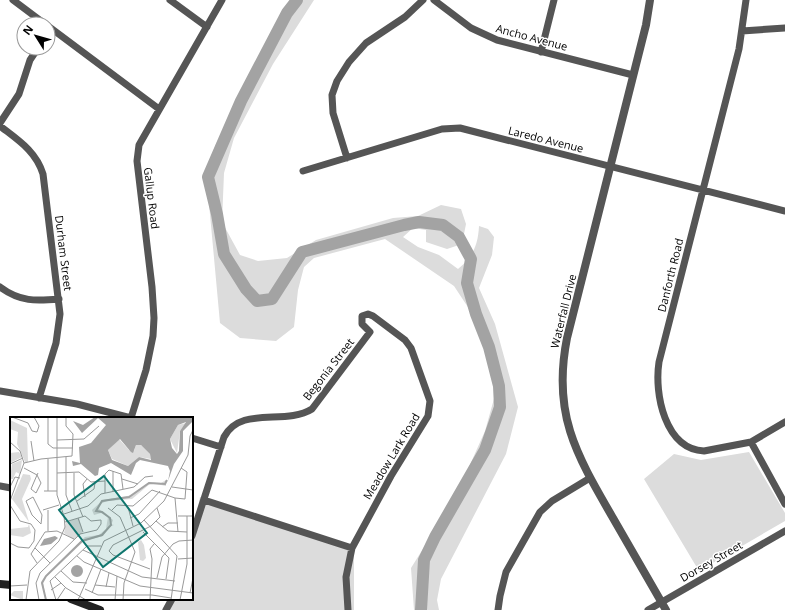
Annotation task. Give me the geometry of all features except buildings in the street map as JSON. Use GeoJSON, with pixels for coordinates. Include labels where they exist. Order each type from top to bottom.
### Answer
{"type":"FeatureCollection","features":[{"type":"Feature","properties":{"kind":"main road"},"geometry":{"type":"LineString","coordinates":[[0,584],[10,586]]}},
{"type":"Feature","properties":{"kind":"main road"},"geometry":{"type":"LineString","coordinates":[[75,600],[100,610]]}},
{"type":"Feature","properties":{"kind":"street"},"geometry":{"type":"LineString","coordinates":[[13,0],[34,16]]}},
{"type":"Feature","properties":{"kind":"street"},"geometry":{"type":"LineString","coordinates":[[170,0],[207,27]]}},
{"type":"Feature","properties":{"kind":"street","name":"Gallup Road"},"geometry":{"type":"LineString","coordinates":[[131,417],[148,364],[154,318],[152,287],[137,154],[142,138],[222,0]]}},
{"type":"Feature","properties":{"kind":"street"},"geometry":{"type":"LineString","coordinates":[[347,158],[332,104],[332,95],[337,81],[353,58],[366,43],[404,17],[423,0]]}},
{"type":"Feature","properties":{"kind":"street","name":"Ancho Avenue"},"geometry":{"type":"LineString","coordinates":[[434,0],[459,20],[484,35],[541,52],[633,75]]}},
{"type":"Feature","properties":{"kind":"street"},"geometry":{"type":"LineString","coordinates":[[541,52],[554,0]]}},
{"type":"Feature","properties":{"kind":"street","name":"Waterfall Drive"},"geometry":{"type":"LineString","coordinates":[[650,0],[633,75],[566,338],[562,374],[563,401],[567,424],[575,449],[590,478],[664,606]]}},
{"type":"Feature","properties":{"kind":"street","name":"Danforth Road"},"geometry":{"type":"LineString","coordinates":[[746,0],[742,31],[659,362],[658,395],[665,417],[676,436],[683,445],[690,449],[704,451],[751,442],[785,422]]}},
{"type":"Feature","properties":{"kind":"street"},"geometry":{"type":"LineString","coordinates":[[742,31],[785,28]]}},
{"type":"Feature","properties":{"kind":"street"},"geometry":{"type":"LineString","coordinates":[[56,35],[159,109]]}},
{"type":"Feature","properties":{"kind":"street"},"geometry":{"type":"LineString","coordinates":[[0,123],[19,94],[33,56]]}},
{"type":"Feature","properties":{"kind":"street","name":"Durham Street"},"geometry":{"type":"LineString","coordinates":[[0,126],[30,150],[41,165],[43,174],[60,314],[56,343],[39,398]]}},
{"type":"Feature","properties":{"kind":"street","name":"Laredo Avenue"},"geometry":{"type":"LineString","coordinates":[[303,172],[451,128],[460,128],[785,211]]}},
{"type":"Feature","properties":{"kind":"street"},"geometry":{"type":"LineString","coordinates":[[0,287],[11,295],[28,301],[59,298]]}},
{"type":"Feature","properties":{"kind":"street","name":"Meadow Lark Road"},"geometry":{"type":"LineString","coordinates":[[348,610],[346,576],[352,548],[391,476],[428,416],[430,401],[411,348],[405,340],[373,316],[368,314],[362,316]]}},
{"type":"Feature","properties":{"kind":"street","name":"Begonia Street"},"geometry":{"type":"LineString","coordinates":[[193,533],[224,437],[230,428],[242,420],[299,415],[312,409],[370,332],[362,324],[362,316]]}},
{"type":"Feature","properties":{"kind":"street"},"geometry":{"type":"LineString","coordinates":[[0,391],[77,404],[127,417]]}},
{"type":"Feature","properties":{"kind":"street"},"geometry":{"type":"LineString","coordinates":[[193,438],[221,447]]}},
{"type":"Feature","properties":{"kind":"street"},"geometry":{"type":"LineString","coordinates":[[751,442],[785,504]]}},
{"type":"Feature","properties":{"kind":"street"},"geometry":{"type":"LineString","coordinates":[[498,610],[506,572],[540,512],[552,500],[590,478]]}},
{"type":"Feature","properties":{"kind":"street"},"geometry":{"type":"LineString","coordinates":[[0,486],[10,488]]}},
{"type":"Feature","properties":{"kind":"street"},"geometry":{"type":"LineString","coordinates":[[204,500],[352,548]]}},
{"type":"Feature","properties":{"kind":"street","name":"Dorsey Street"},"geometry":{"type":"LineString","coordinates":[[648,610],[664,606],[785,531]]}},
{"type":"Feature","properties":{"kind":"street"},"geometry":{"type":"LineString","coordinates":[[166,610],[171,600]]}},
{"type":"Feature","properties":{"kind":"shaded area"},"geometry":{"type":"Polygon","coordinates":[[[299,0],[314,0],[273,64],[234,138],[224,173],[222,222],[240,255],[258,261],[287,258],[316,240],[393,218],[418,216],[441,205],[461,209],[466,224],[462,244],[447,249],[426,242],[426,230],[413,228],[403,237],[418,247],[439,255],[458,269],[474,250],[479,226],[488,229],[494,237],[492,255],[479,288],[495,324],[518,407],[506,454],[441,579],[437,600],[439,610],[414,610],[411,568],[456,496],[485,431],[497,388],[483,330],[454,286],[385,239],[314,258],[304,267],[298,290],[294,327],[276,341],[240,338],[220,323],[206,171],[216,144],[257,70],[299,0]]]}},
{"type":"Feature","properties":{"kind":"shaded area"},"geometry":{"type":"Polygon","coordinates":[[[749,452],[785,513],[785,521],[699,571],[644,479],[674,454],[701,460],[749,452]]]}},
{"type":"Feature","properties":{"kind":"shaded area"},"geometry":{"type":"Polygon","coordinates":[[[200,497],[354,547],[354,610],[162,610],[167,600],[193,600],[193,533],[200,497]]]}},
{"type":"Feature","properties":{"kind":"waterway"},"geometry":{"type":"LineString","coordinates":[[297,0],[287,13],[241,101],[208,177],[217,214],[224,254],[246,289],[257,301],[272,299],[302,252],[419,222],[443,225],[459,237],[471,259],[467,283],[476,314],[489,347],[499,386],[500,407],[485,450],[435,537],[424,560],[421,610]]}}]}
